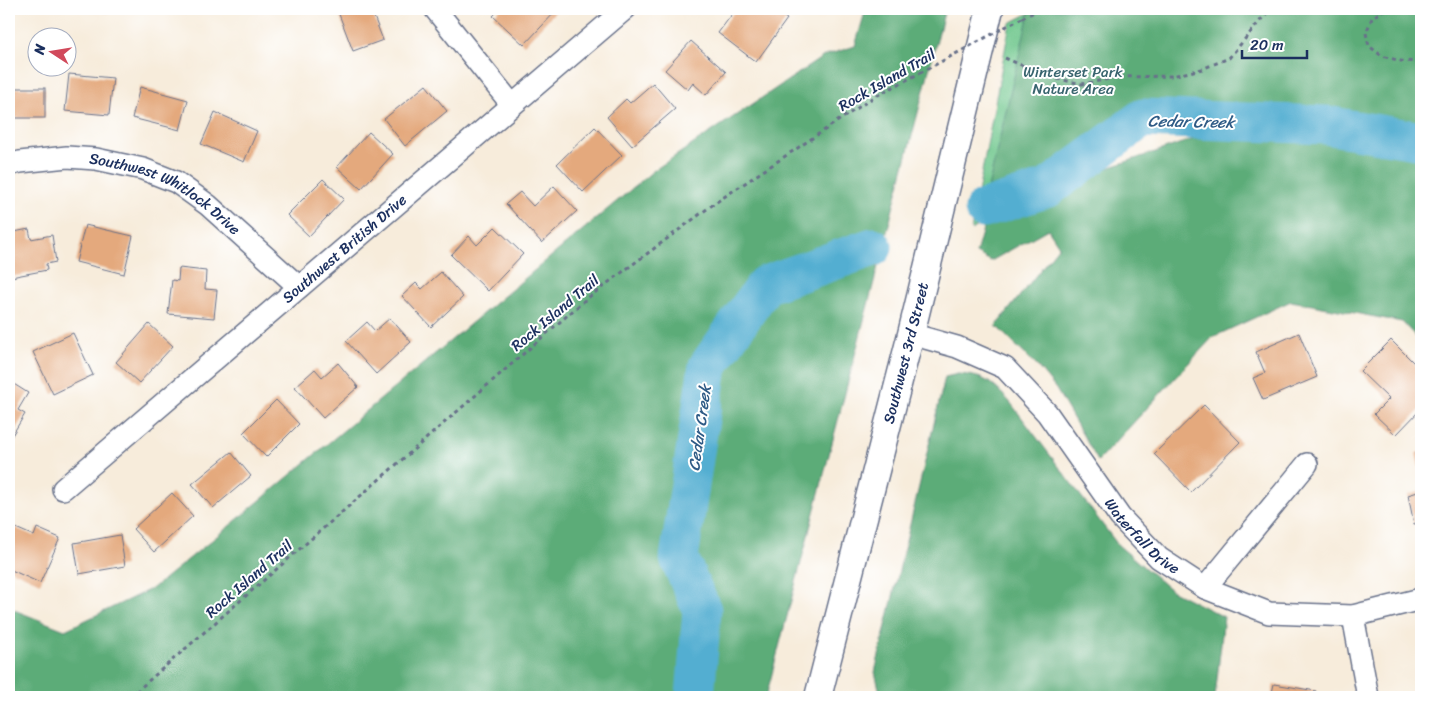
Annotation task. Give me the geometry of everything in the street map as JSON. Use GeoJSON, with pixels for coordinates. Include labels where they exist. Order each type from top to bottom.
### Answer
{"type":"FeatureCollection","features":[{"type":"Feature","properties":{"kind":"main road","name":"Southwest 3rd Street"},"geometry":{"type":"LineString","coordinates":[[818,697],[990,9]]}},
{"type":"Feature","properties":{"kind":"street"},"geometry":{"type":"LineString","coordinates":[[435,9],[512,105]]}},
{"type":"Feature","properties":{"kind":"street","name":"Southwest British Drive"},"geometry":{"type":"LineString","coordinates":[[63,489],[625,9]]}},
{"type":"Feature","properties":{"kind":"street","name":"Southwest Whitlock Drive"},"geometry":{"type":"LineString","coordinates":[[9,164],[67,157],[96,159],[143,168],[176,182],[208,205],[299,287]]}},
{"type":"Feature","properties":{"kind":"street","name":"Waterfall Drive"},"geometry":{"type":"LineString","coordinates":[[910,334],[957,347],[1005,368],[1048,413],[1120,518],[1159,558],[1205,588],[1269,613],[1353,616],[1421,599]]}},
{"type":"Feature","properties":{"kind":"street"},"geometry":{"type":"LineString","coordinates":[[1205,588],[1306,464]]}},
{"type":"Feature","properties":{"kind":"street"},"geometry":{"type":"LineString","coordinates":[[1353,616],[1368,697]]}},
{"type":"Feature","properties":{"kind":"path","name":"Rock Island Trail"},"geometry":{"type":"LineString","coordinates":[[130,697],[584,300],[714,203],[874,97],[1040,9]]}},
{"type":"Feature","properties":{"kind":"path"},"geometry":{"type":"LineString","coordinates":[[1005,58],[1049,77],[1082,84],[1121,77],[1172,76],[1202,69],[1229,58],[1270,9]]}},
{"type":"Feature","properties":{"kind":"path"},"geometry":{"type":"LineString","coordinates":[[1385,9],[1372,18],[1366,33],[1369,46],[1382,56],[1401,61],[1421,62]]}},
{"type":"Feature","properties":{"kind":"path"},"geometry":{"type":"LineString","coordinates":[[1392,9],[1421,12]]}},
{"type":"Feature","properties":{"kind":"green space"},"geometry":{"type":"Polygon","coordinates":[[[866,9],[945,9],[766,697],[9,697],[9,608],[65,630],[153,588],[653,171],[824,56],[855,46],[866,9]]]}},
{"type":"Feature","properties":{"kind":"green space","name":"Winterset Park Nature Area"},"geometry":{"type":"Polygon","coordinates":[[[1030,9],[1421,9],[1421,131],[1301,110],[1142,109],[1053,168],[988,188],[1030,9]]]}},
{"type":"Feature","properties":{"kind":"green space","name":"Winterset Park Nature Area"},"geometry":{"type":"Polygon","coordinates":[[[1037,9],[1421,9],[1421,141],[1326,125],[1143,118],[1048,188],[971,230],[1010,23],[1037,9]]]}},
{"type":"Feature","properties":{"kind":"green space"},"geometry":{"type":"Polygon","coordinates":[[[1263,134],[1313,137],[1421,153],[1421,342],[1402,322],[1291,301],[1213,337],[1098,461],[1056,389],[1038,367],[996,326],[1059,246],[1048,229],[991,261],[976,253],[985,222],[1048,188],[1194,139],[1263,134]]]}},
{"type":"Feature","properties":{"kind":"green space"},"geometry":{"type":"Polygon","coordinates":[[[958,374],[982,378],[998,389],[1010,402],[1118,545],[1171,590],[1224,617],[1215,697],[881,697],[875,672],[945,377],[958,374]]]}},
{"type":"Feature","properties":{"kind":"building"},"geometry":{"type":"Polygon","coordinates":[[[88,9],[111,9],[110,13],[88,9]]]}},
{"type":"Feature","properties":{"kind":"building"},"geometry":{"type":"Polygon","coordinates":[[[337,9],[371,9],[383,40],[353,51],[337,9]]]}},
{"type":"Feature","properties":{"kind":"building"},"geometry":{"type":"Polygon","coordinates":[[[500,9],[553,9],[556,11],[524,45],[493,16],[500,9]]]}},
{"type":"Feature","properties":{"kind":"building"},"geometry":{"type":"Polygon","coordinates":[[[736,9],[773,9],[787,19],[756,62],[718,33],[736,9]]]}},
{"type":"Feature","properties":{"kind":"building"},"geometry":{"type":"Polygon","coordinates":[[[691,41],[726,72],[706,95],[693,83],[688,90],[665,70],[691,41]]]}},
{"type":"Feature","properties":{"kind":"building"},"geometry":{"type":"Polygon","coordinates":[[[78,75],[113,78],[109,115],[65,111],[69,78],[78,78],[78,75]]]}},
{"type":"Feature","properties":{"kind":"building"},"geometry":{"type":"Polygon","coordinates":[[[653,83],[675,109],[632,146],[607,117],[626,99],[630,103],[653,83]]]}},
{"type":"Feature","properties":{"kind":"building"},"geometry":{"type":"Polygon","coordinates":[[[426,85],[447,111],[405,146],[384,119],[426,85]]]}},
{"type":"Feature","properties":{"kind":"building"},"geometry":{"type":"Polygon","coordinates":[[[140,87],[188,100],[180,130],[132,118],[140,87]]]}},
{"type":"Feature","properties":{"kind":"building"},"geometry":{"type":"Polygon","coordinates":[[[9,88],[45,88],[45,118],[9,118],[9,88]]]}},
{"type":"Feature","properties":{"kind":"building"},"geometry":{"type":"Polygon","coordinates":[[[215,112],[257,131],[244,162],[201,144],[215,112]]]}},
{"type":"Feature","properties":{"kind":"building"},"geometry":{"type":"Polygon","coordinates":[[[595,127],[622,155],[583,192],[557,164],[595,127]]]}},
{"type":"Feature","properties":{"kind":"building"},"geometry":{"type":"Polygon","coordinates":[[[369,132],[393,154],[361,189],[337,167],[369,132]]]}},
{"type":"Feature","properties":{"kind":"building"},"geometry":{"type":"Polygon","coordinates":[[[323,179],[344,199],[309,236],[287,215],[323,179]]]}},
{"type":"Feature","properties":{"kind":"building"},"geometry":{"type":"Polygon","coordinates":[[[554,186],[577,211],[542,243],[506,204],[520,192],[533,206],[554,186]]]}},
{"type":"Feature","properties":{"kind":"building"},"geometry":{"type":"Polygon","coordinates":[[[85,225],[133,236],[124,274],[76,262],[85,225]]]}},
{"type":"Feature","properties":{"kind":"building"},"geometry":{"type":"Polygon","coordinates":[[[495,227],[523,254],[488,291],[451,255],[469,236],[477,245],[495,227]]]}},
{"type":"Feature","properties":{"kind":"building"},"geometry":{"type":"Polygon","coordinates":[[[29,229],[31,239],[52,235],[56,262],[46,264],[47,270],[11,277],[9,233],[29,229]]]}},
{"type":"Feature","properties":{"kind":"building"},"geometry":{"type":"Polygon","coordinates":[[[179,268],[206,271],[205,289],[217,290],[214,318],[168,314],[172,280],[178,281],[179,268]]]}},
{"type":"Feature","properties":{"kind":"building"},"geometry":{"type":"Polygon","coordinates":[[[441,272],[463,297],[431,327],[402,296],[416,283],[422,289],[441,272]]]}},
{"type":"Feature","properties":{"kind":"building"},"geometry":{"type":"Polygon","coordinates":[[[390,318],[411,342],[376,374],[346,341],[367,322],[375,331],[390,318]]]}},
{"type":"Feature","properties":{"kind":"building"},"geometry":{"type":"Polygon","coordinates":[[[149,324],[173,346],[139,383],[116,362],[149,324]]]}},
{"type":"Feature","properties":{"kind":"building"},"geometry":{"type":"Polygon","coordinates":[[[73,333],[93,375],[53,394],[33,352],[73,333]]]}},
{"type":"Feature","properties":{"kind":"building"},"geometry":{"type":"Polygon","coordinates":[[[1299,333],[1317,377],[1263,400],[1253,378],[1265,373],[1256,352],[1299,333]]]}},
{"type":"Feature","properties":{"kind":"building"},"geometry":{"type":"Polygon","coordinates":[[[1391,340],[1421,370],[1421,409],[1396,435],[1374,414],[1389,399],[1360,371],[1391,340]]]}},
{"type":"Feature","properties":{"kind":"building"},"geometry":{"type":"Polygon","coordinates":[[[338,363],[358,387],[323,418],[295,387],[315,369],[322,377],[338,363]]]}},
{"type":"Feature","properties":{"kind":"building"},"geometry":{"type":"Polygon","coordinates":[[[9,381],[28,393],[18,410],[25,414],[11,437],[9,436],[9,381]]]}},
{"type":"Feature","properties":{"kind":"building"},"geometry":{"type":"Polygon","coordinates":[[[276,400],[299,424],[266,457],[243,433],[276,400]]]}},
{"type":"Feature","properties":{"kind":"building"},"geometry":{"type":"Polygon","coordinates":[[[1204,405],[1240,442],[1191,492],[1154,454],[1204,405]]]}},
{"type":"Feature","properties":{"kind":"building"},"geometry":{"type":"Polygon","coordinates":[[[231,452],[251,476],[213,508],[192,484],[231,452]]]}},
{"type":"Feature","properties":{"kind":"building"},"geometry":{"type":"Polygon","coordinates":[[[1421,452],[1421,472],[1420,472],[1416,453],[1421,452]]]}},
{"type":"Feature","properties":{"kind":"building"},"geometry":{"type":"Polygon","coordinates":[[[1421,491],[1421,523],[1414,524],[1408,495],[1421,491]]]}},
{"type":"Feature","properties":{"kind":"building"},"geometry":{"type":"Polygon","coordinates":[[[172,493],[193,516],[154,552],[133,529],[172,493]]]}},
{"type":"Feature","properties":{"kind":"building"},"geometry":{"type":"Polygon","coordinates":[[[9,525],[34,536],[37,528],[60,538],[40,583],[9,569],[9,525]]]}},
{"type":"Feature","properties":{"kind":"building"},"geometry":{"type":"Polygon","coordinates":[[[120,535],[125,566],[79,574],[74,543],[120,535]]]}},
{"type":"Feature","properties":{"kind":"building"},"geometry":{"type":"Polygon","coordinates":[[[1274,684],[1316,691],[1314,697],[1271,697],[1274,684]]]}},
{"type":"Feature","properties":{"kind":"waterway","name":"Cedar Creek"},"geometry":{"type":"LineString","coordinates":[[984,209],[1048,188],[1143,118],[1326,125],[1421,141]]}},
{"type":"Feature","properties":{"kind":"waterway","name":"Cedar Creek"},"geometry":{"type":"LineString","coordinates":[[695,697],[702,610],[679,558],[708,366],[765,285],[873,247]]}}]}
